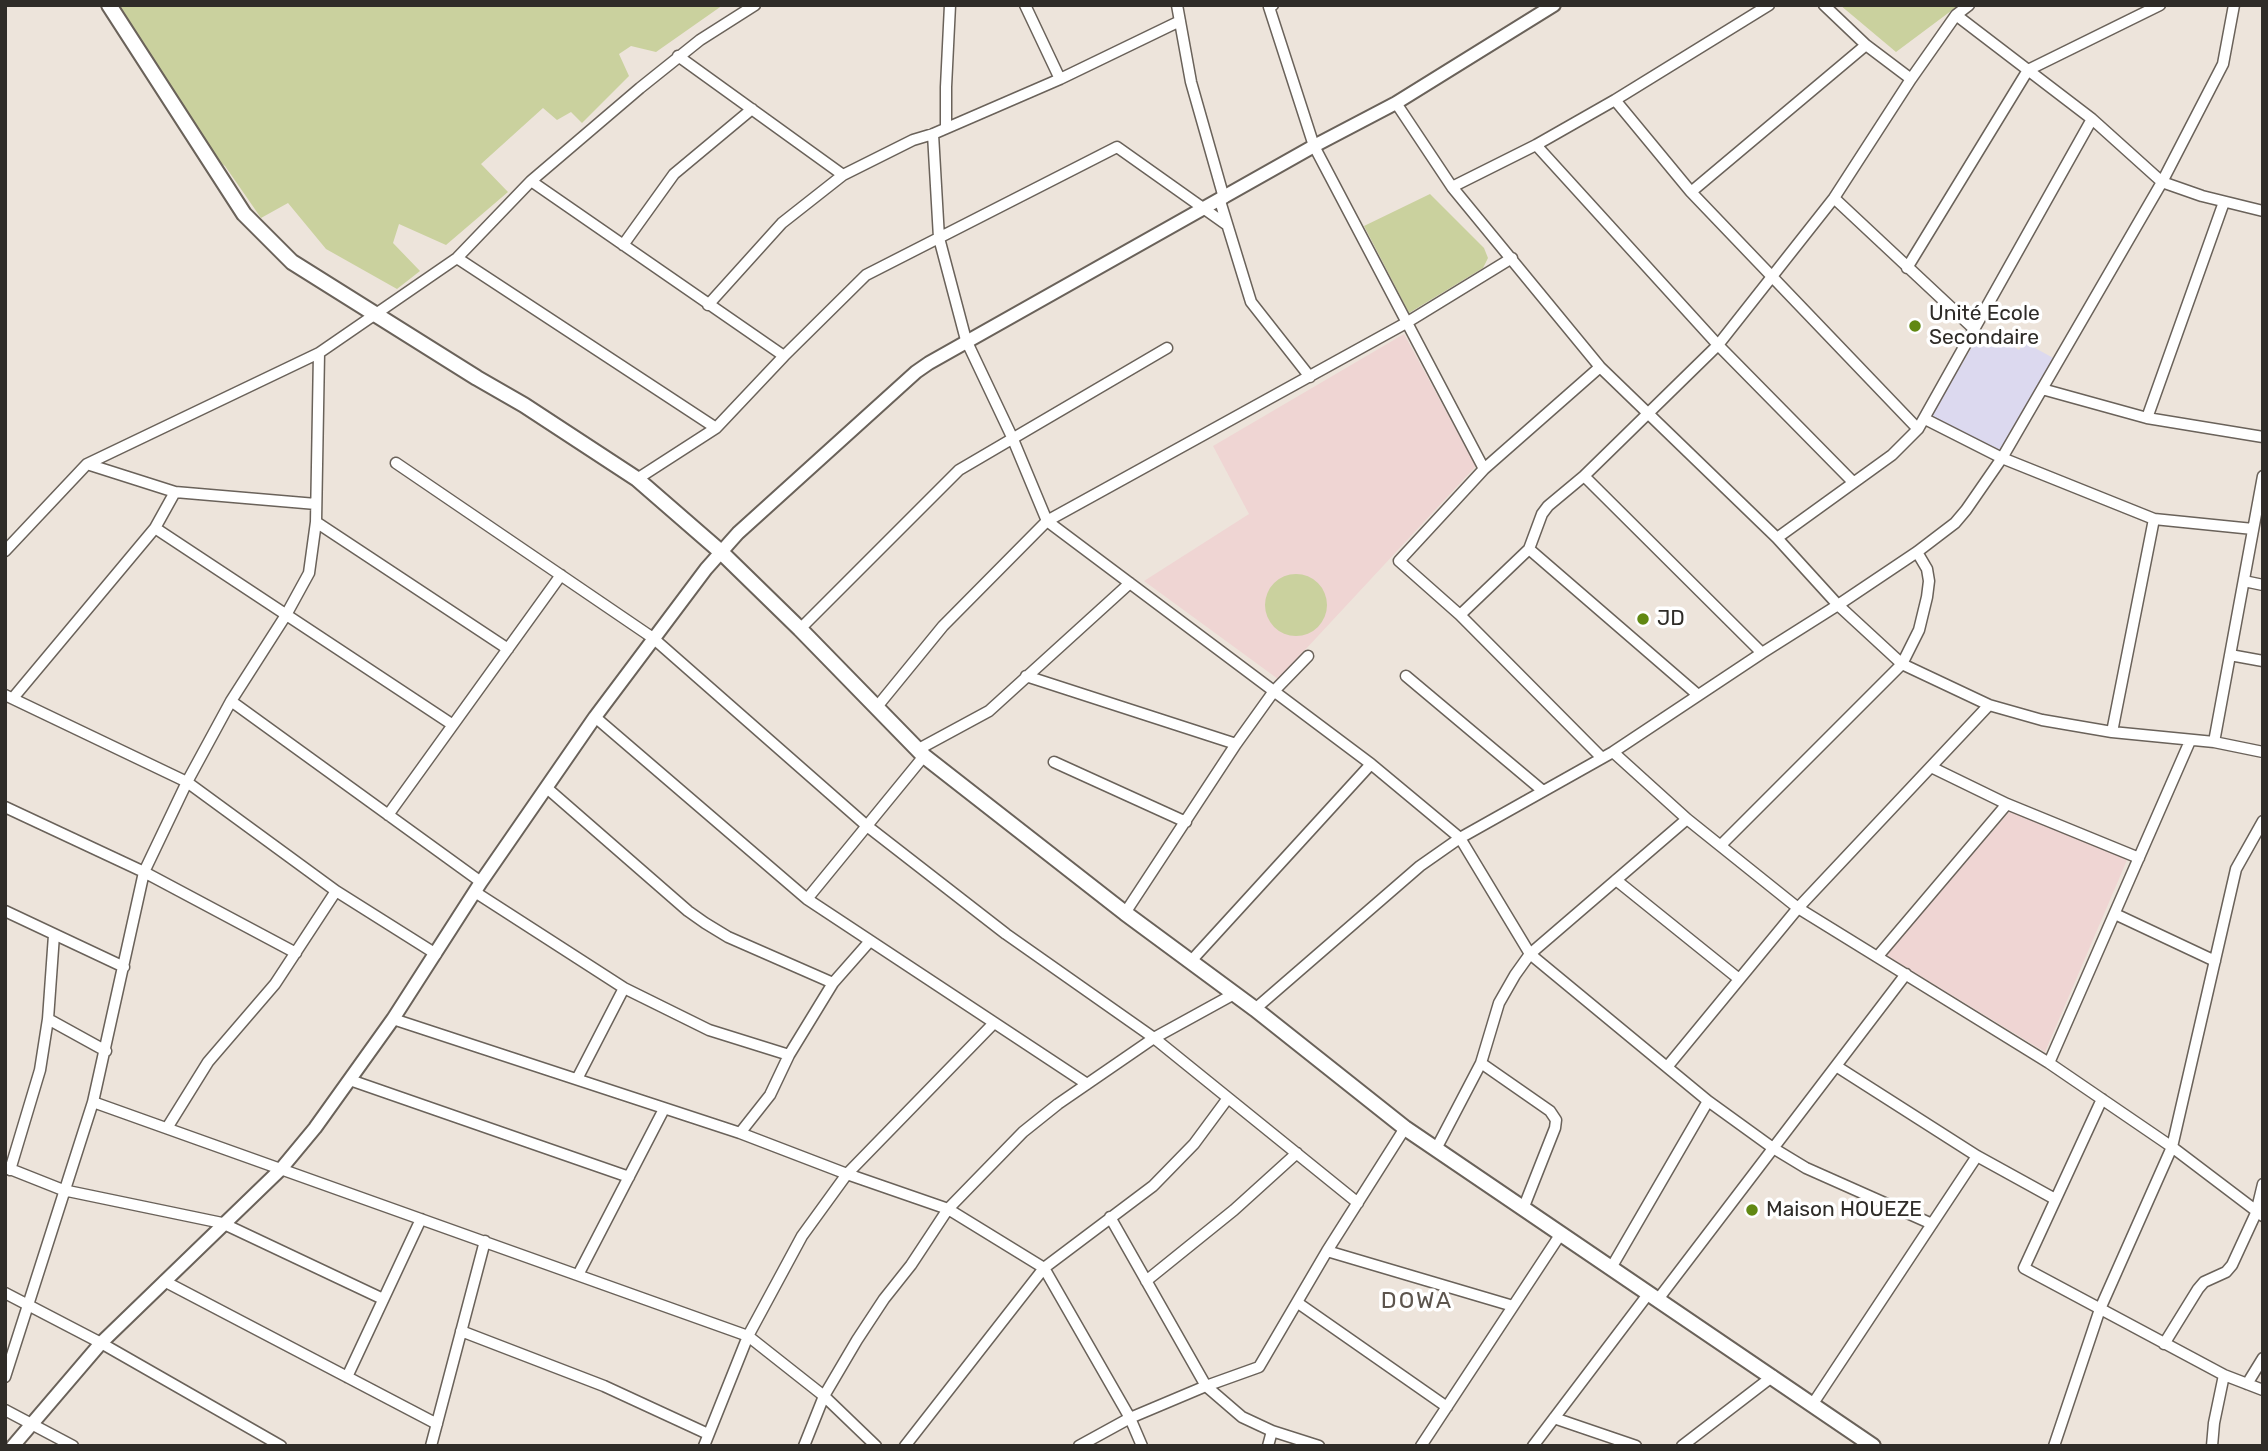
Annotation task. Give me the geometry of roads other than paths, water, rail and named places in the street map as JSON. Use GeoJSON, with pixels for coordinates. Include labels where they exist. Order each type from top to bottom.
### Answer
{"type":"FeatureCollection","features":[{"type":"Feature","properties":{"kind":"main road"},"geometry":{"type":"LineString","coordinates":[[109,5],[244,214],[292,262],[524,405],[637,479],[721,552],[921,753],[1255,1009],[1405,1128],[1873,1446]]}},
{"type":"Feature","properties":{"kind":"street"},"geometry":{"type":"LineString","coordinates":[[5,551],[88,464],[318,353],[457,258],[531,181],[678,56],[755,5]]}},
{"type":"Feature","properties":{"kind":"street"},"geometry":{"type":"LineString","coordinates":[[947,127],[950,5]]}},
{"type":"Feature","properties":{"kind":"street"},"geometry":{"type":"LineString","coordinates":[[1026,5],[1060,79]]}},
{"type":"Feature","properties":{"kind":"street"},"geometry":{"type":"LineString","coordinates":[[1177,5],[1191,82],[1227,225],[1251,302],[1310,377]]}},
{"type":"Feature","properties":{"kind":"street"},"geometry":{"type":"LineString","coordinates":[[1273,5],[1269,7],[1314,146],[1484,469]]}},
{"type":"Feature","properties":{"kind":"street"},"geometry":{"type":"LineString","coordinates":[[13,1446],[101,1343],[222,1223],[281,1169],[351,1080],[478,887],[548,789],[595,717],[653,638],[738,533],[916,372],[966,341],[1395,103],[1554,5]]}},
{"type":"Feature","properties":{"kind":"street"},"geometry":{"type":"LineString","coordinates":[[1452,187],[1536,145],[1615,100],[1769,5]]}},
{"type":"Feature","properties":{"kind":"street"},"geometry":{"type":"LineString","coordinates":[[1824,5],[1866,45],[1911,79]]}},
{"type":"Feature","properties":{"kind":"street"},"geometry":{"type":"LineString","coordinates":[[1460,615],[1528,549],[1548,506],[1584,476],[1718,345],[1834,198],[1911,79],[1956,15],[1969,5]]}},
{"type":"Feature","properties":{"kind":"street"},"geometry":{"type":"LineString","coordinates":[[1907,268],[2028,70],[2160,5]]}},
{"type":"Feature","properties":{"kind":"street"},"geometry":{"type":"LineString","coordinates":[[1255,1009],[1407,875],[1460,838],[1613,752],[1762,653],[1839,606],[1944,532],[1966,510],[2002,458],[2162,182],[2223,64],[2234,5]]}},
{"type":"Feature","properties":{"kind":"street"},"geometry":{"type":"LineString","coordinates":[[1956,15],[2092,119],[2162,182],[2224,202],[2263,211]]}},
{"type":"Feature","properties":{"kind":"street"},"geometry":{"type":"LineString","coordinates":[[708,305],[782,223],[843,175],[913,140],[933,134],[1060,79],[1181,21]]}},
{"type":"Feature","properties":{"kind":"street"},"geometry":{"type":"LineString","coordinates":[[1691,192],[1866,45]]}},
{"type":"Feature","properties":{"kind":"street"},"geometry":{"type":"LineString","coordinates":[[678,56],[843,175]]}},
{"type":"Feature","properties":{"kind":"street"},"geometry":{"type":"LineString","coordinates":[[1615,100],[1691,192],[1918,429]]}},
{"type":"Feature","properties":{"kind":"street"},"geometry":{"type":"LineString","coordinates":[[1395,103],[1452,187],[1600,367],[1777,538],[1839,606],[1902,664],[1989,705],[2042,720],[2112,732],[2214,742],[2263,752]]}},
{"type":"Feature","properties":{"kind":"street"},"geometry":{"type":"LineString","coordinates":[[623,245],[674,174],[752,109]]}},
{"type":"Feature","properties":{"kind":"street"},"geometry":{"type":"LineString","coordinates":[[1777,538],[1852,481],[1892,455],[1918,429],[2092,119]]}},
{"type":"Feature","properties":{"kind":"street"},"geometry":{"type":"LineString","coordinates":[[933,134],[939,239],[966,341],[1012,437],[1046,521],[1371,764],[1460,838],[1530,954],[1708,1101],[1773,1148],[1830,1180],[1932,1224]]}},
{"type":"Feature","properties":{"kind":"street"},"geometry":{"type":"LineString","coordinates":[[1536,145],[1718,345],[1852,481]]}},
{"type":"Feature","properties":{"kind":"street"},"geometry":{"type":"LineString","coordinates":[[637,479],[716,428],[866,275],[1117,147],[1227,225]]}},
{"type":"Feature","properties":{"kind":"street"},"geometry":{"type":"LineString","coordinates":[[531,181],[784,356]]}},
{"type":"Feature","properties":{"kind":"street"},"geometry":{"type":"LineString","coordinates":[[1834,198],[1973,328]]}},
{"type":"Feature","properties":{"kind":"street"},"geometry":{"type":"LineString","coordinates":[[2147,418],[2224,202]]}},
{"type":"Feature","properties":{"kind":"street"},"geometry":{"type":"LineString","coordinates":[[457,258],[716,428]]}},
{"type":"Feature","properties":{"kind":"street"},"geometry":{"type":"LineString","coordinates":[[876,708],[943,626],[1046,521],[1406,323],[1512,258]]}},
{"type":"Feature","properties":{"kind":"street"},"geometry":{"type":"LineString","coordinates":[[800,629],[959,470],[1167,348]]}},
{"type":"Feature","properties":{"kind":"street"},"geometry":{"type":"LineString","coordinates":[[5,1377],[93,1102],[144,872],[187,782],[231,701],[286,615],[309,573],[316,522],[318,353]]}},
{"type":"Feature","properties":{"kind":"street"},"geometry":{"type":"LineString","coordinates":[[1600,367],[1484,469],[1399,561],[1460,615],[1602,758]]}},
{"type":"Feature","properties":{"kind":"street"},"geometry":{"type":"LineString","coordinates":[[2042,389],[2147,418],[2263,437]]}},
{"type":"Feature","properties":{"kind":"street"},"geometry":{"type":"LineString","coordinates":[[1925,419],[2002,458],[2154,519],[2253,529]]}},
{"type":"Feature","properties":{"kind":"street"},"geometry":{"type":"LineString","coordinates":[[396,463],[653,638],[867,826],[1006,934],[1154,1038],[1359,1203]]}},
{"type":"Feature","properties":{"kind":"street"},"geometry":{"type":"LineString","coordinates":[[88,464],[176,492],[316,504]]}},
{"type":"Feature","properties":{"kind":"street"},"geometry":{"type":"LineString","coordinates":[[1584,476],[1762,653]]}},
{"type":"Feature","properties":{"kind":"street"},"geometry":{"type":"LineString","coordinates":[[2214,742],[2263,476]]}},
{"type":"Feature","properties":{"kind":"street"},"geometry":{"type":"LineString","coordinates":[[176,492],[155,528],[9,696],[187,782],[336,891],[436,954]]}},
{"type":"Feature","properties":{"kind":"street"},"geometry":{"type":"LineString","coordinates":[[2112,732],[2154,519]]}},
{"type":"Feature","properties":{"kind":"street"},"geometry":{"type":"LineString","coordinates":[[316,522],[508,649]]}},
{"type":"Feature","properties":{"kind":"street"},"geometry":{"type":"LineString","coordinates":[[155,528],[453,726]]}},
{"type":"Feature","properties":{"kind":"street"},"geometry":{"type":"LineString","coordinates":[[1528,549],[1698,695]]}},
{"type":"Feature","properties":{"kind":"street"},"geometry":{"type":"LineString","coordinates":[[1721,845],[1902,664],[1919,630],[1927,597],[1927,569],[1917,552]]}},
{"type":"Feature","properties":{"kind":"street"},"geometry":{"type":"LineString","coordinates":[[388,815],[561,575]]}},
{"type":"Feature","properties":{"kind":"street"},"geometry":{"type":"LineString","coordinates":[[2244,581],[2263,584]]}},
{"type":"Feature","properties":{"kind":"street"},"geometry":{"type":"LineString","coordinates":[[807,898],[867,826],[921,753],[989,711],[1130,583]]}},
{"type":"Feature","properties":{"kind":"street"},"geometry":{"type":"LineString","coordinates":[[2230,655],[2263,661]]}},
{"type":"Feature","properties":{"kind":"street"},"geometry":{"type":"LineString","coordinates":[[1125,912],[1236,744],[1274,691],[1308,656]]}},
{"type":"Feature","properties":{"kind":"street"},"geometry":{"type":"LineString","coordinates":[[1026,676],[1236,744]]}},
{"type":"Feature","properties":{"kind":"street"},"geometry":{"type":"LineString","coordinates":[[1406,676],[1543,791]]}},
{"type":"Feature","properties":{"kind":"street"},"geometry":{"type":"LineString","coordinates":[[231,701],[388,815],[478,887],[624,988],[709,1030],[789,1055]]}},
{"type":"Feature","properties":{"kind":"street"},"geometry":{"type":"LineString","coordinates":[[1667,1067],[1798,908],[1989,705]]}},
{"type":"Feature","properties":{"kind":"street"},"geometry":{"type":"LineString","coordinates":[[595,717],[807,898],[1087,1084]]}},
{"type":"Feature","properties":{"kind":"street"},"geometry":{"type":"LineString","coordinates":[[2049,1063],[2190,741]]}},
{"type":"Feature","properties":{"kind":"street"},"geometry":{"type":"LineString","coordinates":[[1613,752],[1687,819],[1798,908],[2049,1063],[2172,1147],[2259,1214]]}},
{"type":"Feature","properties":{"kind":"street"},"geometry":{"type":"LineString","coordinates":[[1054,762],[1186,822]]}},
{"type":"Feature","properties":{"kind":"street"},"geometry":{"type":"LineString","coordinates":[[1191,961],[1371,764]]}},
{"type":"Feature","properties":{"kind":"street"},"geometry":{"type":"LineString","coordinates":[[1931,767],[2007,804],[2139,858]]}},
{"type":"Feature","properties":{"kind":"street"},"geometry":{"type":"LineString","coordinates":[[548,789],[705,923],[728,937],[833,983]]}},
{"type":"Feature","properties":{"kind":"street"},"geometry":{"type":"LineString","coordinates":[[1878,956],[2007,804]]}},
{"type":"Feature","properties":{"kind":"street"},"geometry":{"type":"LineString","coordinates":[[5,807],[144,872],[296,953]]}},
{"type":"Feature","properties":{"kind":"street"},"geometry":{"type":"LineString","coordinates":[[1436,1149],[1481,1062],[1499,1003],[1514,975],[1530,954],[1687,819]]}},
{"type":"Feature","properties":{"kind":"street"},"geometry":{"type":"LineString","coordinates":[[2054,1446],[2100,1309],[2172,1147],[2236,869],[2263,821]]}},
{"type":"Feature","properties":{"kind":"street"},"geometry":{"type":"LineString","coordinates":[[1616,880],[1740,979]]}},
{"type":"Feature","properties":{"kind":"street"},"geometry":{"type":"LineString","coordinates":[[167,1128],[208,1062],[270,991],[336,891]]}},
{"type":"Feature","properties":{"kind":"street"},"geometry":{"type":"LineString","coordinates":[[5,911],[124,967]]}},
{"type":"Feature","properties":{"kind":"street"},"geometry":{"type":"LineString","coordinates":[[2115,914],[2215,961]]}},
{"type":"Feature","properties":{"kind":"street"},"geometry":{"type":"LineString","coordinates":[[54,935],[48,1019],[40,1070],[8,1169],[63,1190],[222,1223],[383,1299]]}},
{"type":"Feature","properties":{"kind":"street"},"geometry":{"type":"LineString","coordinates":[[740,1133],[766,1101],[789,1055],[833,983],[870,941]]}},
{"type":"Feature","properties":{"kind":"street"},"geometry":{"type":"LineString","coordinates":[[1533,1446],[1773,1148],[1906,974]]}},
{"type":"Feature","properties":{"kind":"street"},"geometry":{"type":"LineString","coordinates":[[577,1079],[624,988]]}},
{"type":"Feature","properties":{"kind":"street"},"geometry":{"type":"LineString","coordinates":[[804,1446],[824,1396],[884,1299],[911,1265],[948,1209],[1023,1132],[1154,1038],[1234,994]]}},
{"type":"Feature","properties":{"kind":"street"},"geometry":{"type":"LineString","coordinates":[[48,1019],[106,1051]]}},
{"type":"Feature","properties":{"kind":"street"},"geometry":{"type":"LineString","coordinates":[[393,1019],[740,1133],[948,1209],[1044,1268],[1130,1419],[1142,1446]]}},
{"type":"Feature","properties":{"kind":"street"},"geometry":{"type":"LineString","coordinates":[[704,1446],[748,1336],[802,1236],[848,1174],[994,1023]]}},
{"type":"Feature","properties":{"kind":"street"},"geometry":{"type":"LineString","coordinates":[[1481,1062],[1550,1111],[1556,1119],[1555,1128],[1523,1209]]}},
{"type":"Feature","properties":{"kind":"street"},"geometry":{"type":"LineString","coordinates":[[1836,1066],[1977,1156],[2056,1199]]}},
{"type":"Feature","properties":{"kind":"street"},"geometry":{"type":"LineString","coordinates":[[351,1080],[629,1177]]}},
{"type":"Feature","properties":{"kind":"street"},"geometry":{"type":"LineString","coordinates":[[905,1446],[1044,1268],[1153,1186],[1175,1166],[1228,1098]]}},
{"type":"Feature","properties":{"kind":"street"},"geometry":{"type":"LineString","coordinates":[[2102,1099],[2024,1268],[2224,1376],[2263,1390]]}},
{"type":"Feature","properties":{"kind":"street"},"geometry":{"type":"LineString","coordinates":[[1611,1268],[1708,1101]]}},
{"type":"Feature","properties":{"kind":"street"},"geometry":{"type":"LineString","coordinates":[[93,1102],[748,1336],[824,1396],[876,1446]]}},
{"type":"Feature","properties":{"kind":"street"},"geometry":{"type":"LineString","coordinates":[[578,1275],[664,1109]]}},
{"type":"Feature","properties":{"kind":"street"},"geometry":{"type":"LineString","coordinates":[[1079,1446],[1130,1419],[1206,1385],[1259,1367],[1405,1128]]}},
{"type":"Feature","properties":{"kind":"street"},"geometry":{"type":"LineString","coordinates":[[1146,1281],[1234,1210],[1297,1153]]}},
{"type":"Feature","properties":{"kind":"street"},"geometry":{"type":"LineString","coordinates":[[1812,1405],[1977,1156]]}},
{"type":"Feature","properties":{"kind":"street"},"geometry":{"type":"LineString","coordinates":[[2164,1344],[2204,1282],[2225,1272],[2232,1265],[2259,1214],[2263,1184]]}},
{"type":"Feature","properties":{"kind":"street"},"geometry":{"type":"LineString","coordinates":[[1110,1217],[1206,1385],[1234,1412],[1272,1431],[1319,1446]]}},
{"type":"Feature","properties":{"kind":"street"},"geometry":{"type":"LineString","coordinates":[[347,1377],[421,1219]]}},
{"type":"Feature","properties":{"kind":"street"},"geometry":{"type":"LineString","coordinates":[[1421,1446],[1560,1235]]}},
{"type":"Feature","properties":{"kind":"street"},"geometry":{"type":"LineString","coordinates":[[432,1446],[485,1241]]}},
{"type":"Feature","properties":{"kind":"street"},"geometry":{"type":"LineString","coordinates":[[1328,1251],[1513,1306]]}},
{"type":"Feature","properties":{"kind":"street"},"geometry":{"type":"LineString","coordinates":[[164,1281],[437,1424]]}},
{"type":"Feature","properties":{"kind":"street"},"geometry":{"type":"LineString","coordinates":[[5,1293],[101,1343],[281,1446]]}},
{"type":"Feature","properties":{"kind":"street"},"geometry":{"type":"LineString","coordinates":[[1298,1303],[1447,1407]]}},
{"type":"Feature","properties":{"kind":"street"},"geometry":{"type":"LineString","coordinates":[[461,1331],[604,1386],[708,1434]]}},
{"type":"Feature","properties":{"kind":"street"},"geometry":{"type":"LineString","coordinates":[[2247,1384],[2263,1358]]}},
{"type":"Feature","properties":{"kind":"street"},"geometry":{"type":"LineString","coordinates":[[1682,1446],[1773,1376]]}},
{"type":"Feature","properties":{"kind":"street"},"geometry":{"type":"LineString","coordinates":[[2212,1446],[2224,1376]]}},
{"type":"Feature","properties":{"kind":"street"},"geometry":{"type":"LineString","coordinates":[[5,1410],[74,1446]]}},
{"type":"Feature","properties":{"kind":"street"},"geometry":{"type":"LineString","coordinates":[[1554,1418],[1636,1446]]}},
{"type":"Feature","properties":{"kind":"street"},"geometry":{"type":"LineString","coordinates":[[1268,1446],[1272,1431]]}},
{"type":"Feature","properties":{"kind":"place","name":"Unité Ecole Secondaire"},"geometry":{"type":"Point","coordinates":[1915,326]}},
{"type":"Feature","properties":{"kind":"place","name":"JD"},"geometry":{"type":"Point","coordinates":[1643,619]}},
{"type":"Feature","properties":{"kind":"place","name":"Maison HOUEZE"},"geometry":{"type":"Point","coordinates":[1752,1210]}},
{"type":"Feature","properties":{"kind":"district","name":"DOWA"},"geometry":{"type":"Point","coordinates":[1417,1301]}}]}
